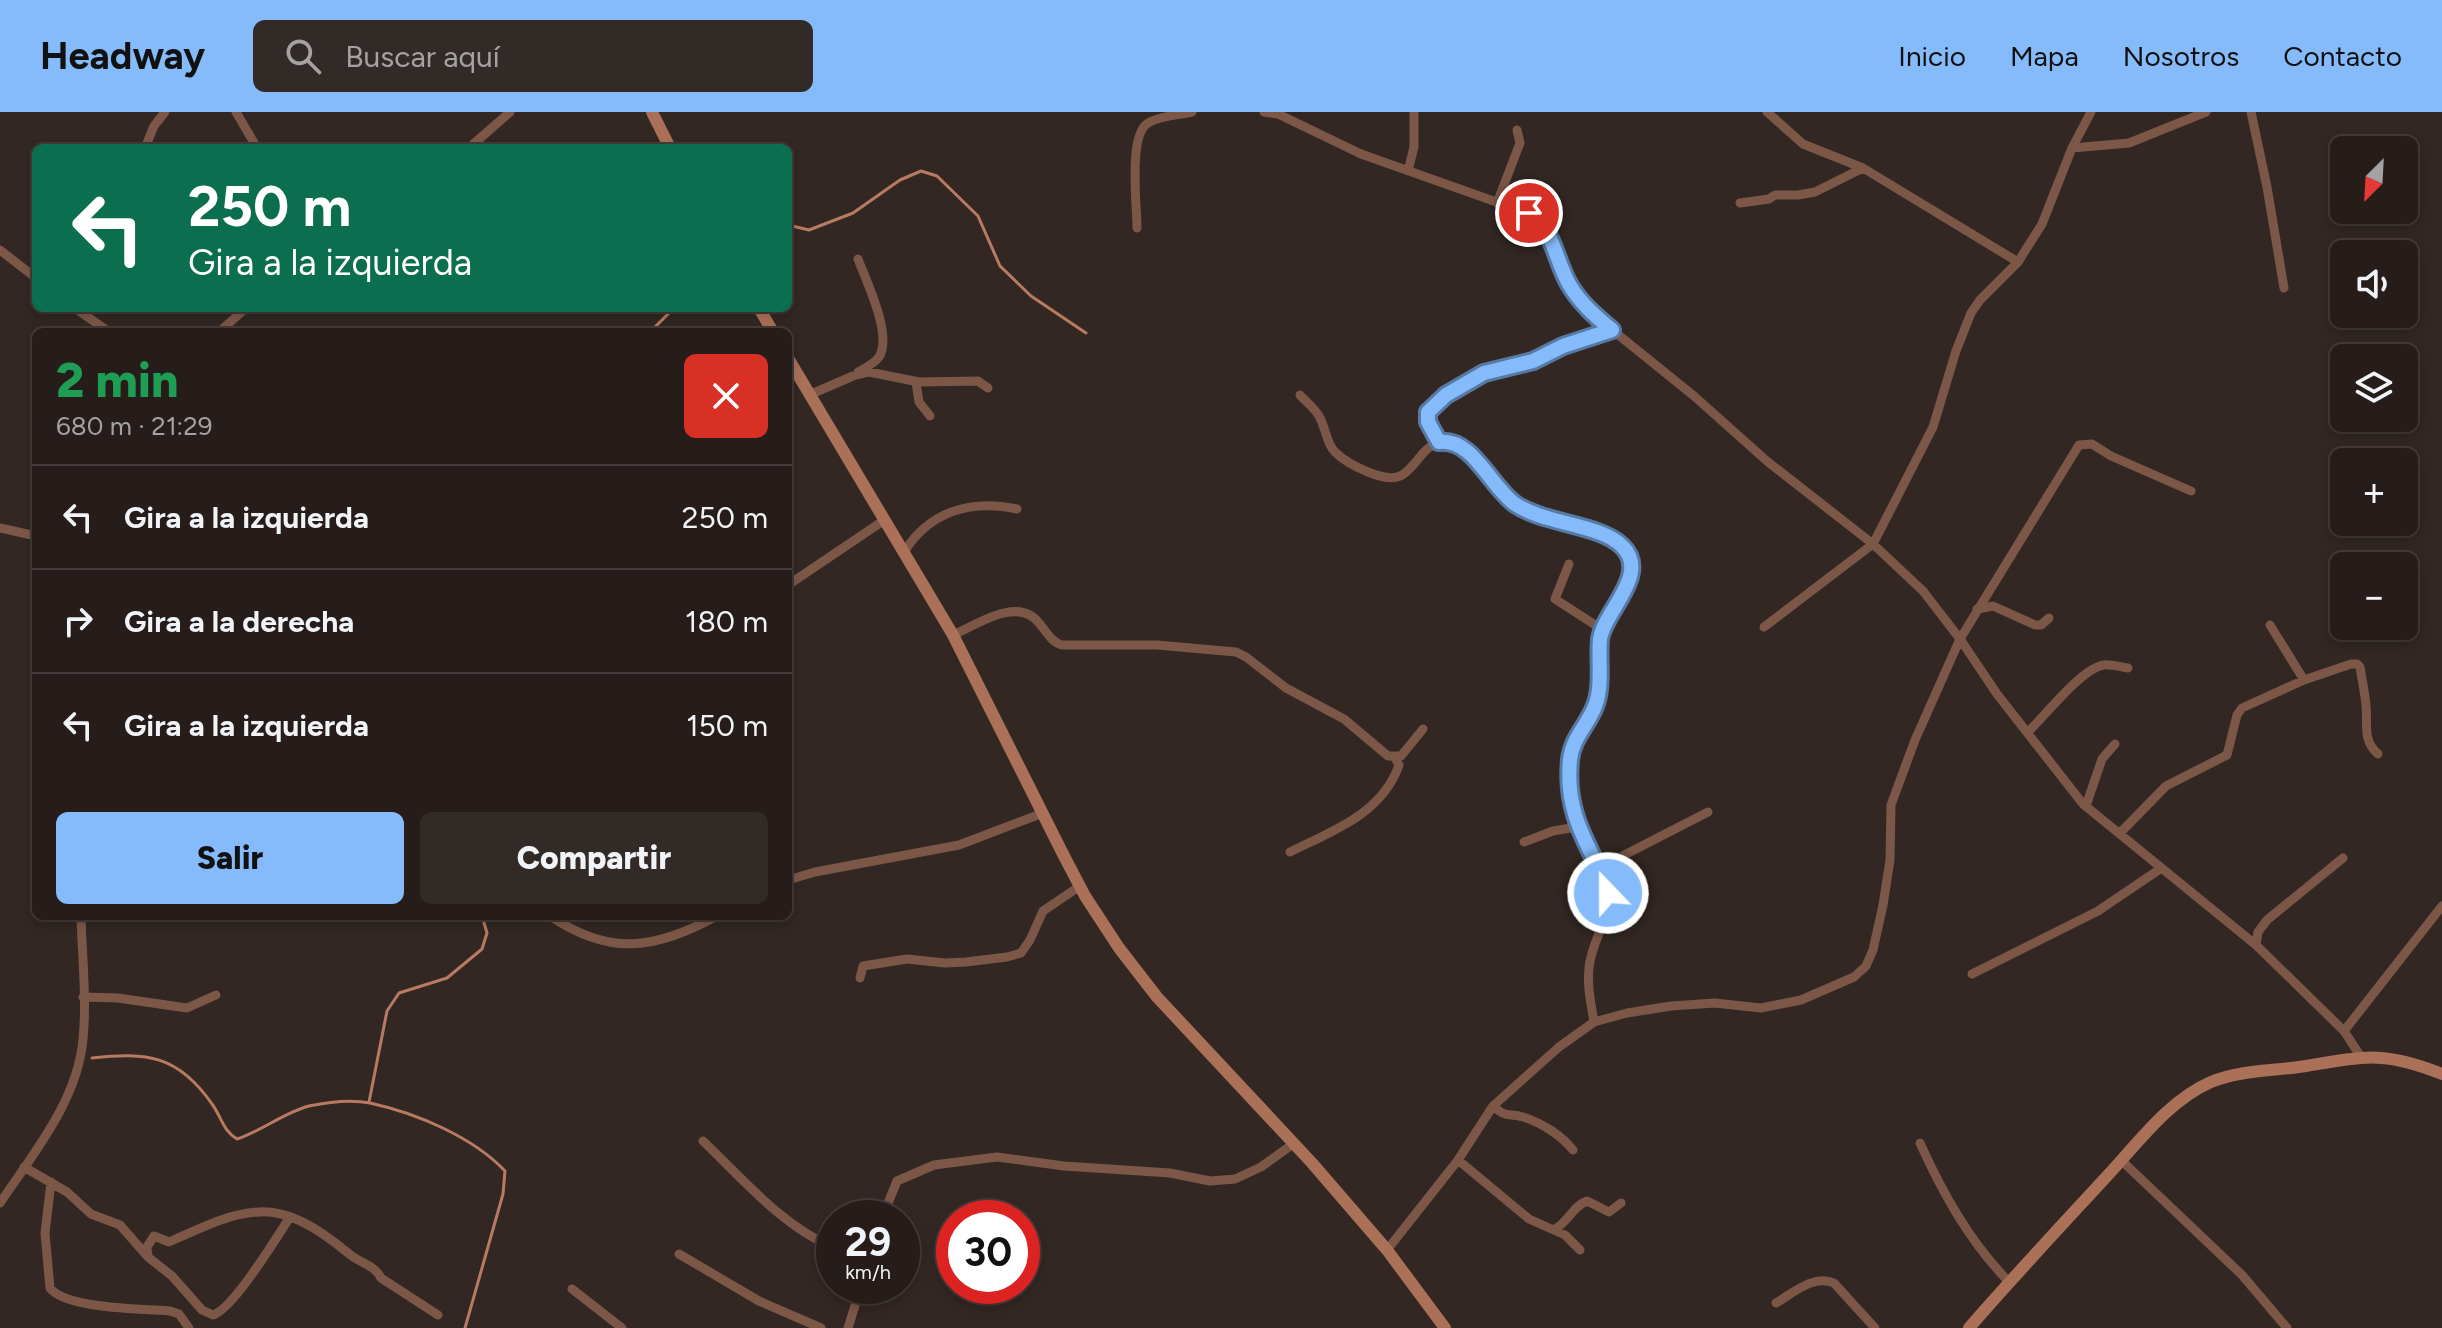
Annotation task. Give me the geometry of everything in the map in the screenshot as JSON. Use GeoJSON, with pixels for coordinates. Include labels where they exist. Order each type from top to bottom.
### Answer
{"type":"FeatureCollection","features":[{"type":"Feature","properties":{"kind":"main road"},"geometry":{"type":"LineString","coordinates":[[652,112],[668,144]]}},
{"type":"Feature","properties":{"kind":"main road"},"geometry":{"type":"LineString","coordinates":[[792,365],[953,635],[1080,886],[1119,948],[1157,997],[1387,1250],[1445,1328]]}},
{"type":"Feature","properties":{"kind":"main road"},"geometry":{"type":"LineString","coordinates":[[1969,1328],[2122,1161],[2190,1093],[2235,1075],[2361,1057],[2410,1061],[2442,1074]]}},
{"type":"Feature","properties":{"kind":"street"},"geometry":{"type":"LineString","coordinates":[[147,144],[154,126],[165,112]]}},
{"type":"Feature","properties":{"kind":"street"},"geometry":{"type":"LineString","coordinates":[[236,112],[255,144]]}},
{"type":"Feature","properties":{"kind":"street"},"geometry":{"type":"LineString","coordinates":[[474,144],[510,112]]}},
{"type":"Feature","properties":{"kind":"street"},"geometry":{"type":"LineString","coordinates":[[1137,228],[1136,158],[1140,133],[1150,121],[1192,112]]}},
{"type":"Feature","properties":{"kind":"street"},"geometry":{"type":"LineString","coordinates":[[1264,112],[1278,114],[1361,154],[1529,213],[1540,221],[1564,276],[1579,301],[1768,462],[1873,544],[1923,591],[1997,694],[2086,806],[2256,945],[2344,1031],[2361,1057]]}},
{"type":"Feature","properties":{"kind":"street"},"geometry":{"type":"LineString","coordinates":[[1408,171],[1414,147],[1414,112]]}},
{"type":"Feature","properties":{"kind":"street"},"geometry":{"type":"LineString","coordinates":[[1767,112],[1803,144],[1863,168],[2018,262]]}},
{"type":"Feature","properties":{"kind":"street"},"geometry":{"type":"LineString","coordinates":[[1764,627],[1873,544],[1937,418],[1956,351],[1971,313],[2018,262],[2047,214],[2072,148],[2091,112]]}},
{"type":"Feature","properties":{"kind":"street"},"geometry":{"type":"LineString","coordinates":[[2072,148],[2129,143],[2206,112]]}},
{"type":"Feature","properties":{"kind":"street"},"geometry":{"type":"LineString","coordinates":[[2251,112],[2284,288]]}},
{"type":"Feature","properties":{"kind":"street"},"geometry":{"type":"LineString","coordinates":[[1497,203],[1520,143],[1517,130]]}},
{"type":"Feature","properties":{"kind":"street"},"geometry":{"type":"LineString","coordinates":[[1740,203],[1783,194],[1815,192],[1863,168]]}},
{"type":"Feature","properties":{"kind":"street"},"geometry":{"type":"LineString","coordinates":[[0,250],[32,275]]}},
{"type":"Feature","properties":{"kind":"street"},"geometry":{"type":"LineString","coordinates":[[853,376],[874,362],[882,347],[880,320],[858,259]]}},
{"type":"Feature","properties":{"kind":"street"},"geometry":{"type":"LineString","coordinates":[[87,312],[105,328]]}},
{"type":"Feature","properties":{"kind":"street"},"geometry":{"type":"LineString","coordinates":[[224,328],[242,312]]}},
{"type":"Feature","properties":{"kind":"street"},"geometry":{"type":"LineString","coordinates":[[1439,442],[1428,422],[1428,412],[1446,395],[1484,373],[1533,361],[1563,346],[1612,330]]}},
{"type":"Feature","properties":{"kind":"street"},"geometry":{"type":"LineString","coordinates":[[809,395],[869,372],[916,382],[971,380],[982,382],[988,388]]}},
{"type":"Feature","properties":{"kind":"street"},"geometry":{"type":"LineString","coordinates":[[916,382],[919,402],[930,416]]}},
{"type":"Feature","properties":{"kind":"street"},"geometry":{"type":"LineString","coordinates":[[1300,395],[1321,419],[1335,452],[1379,477],[1400,477],[1421,453],[1439,442],[1450,441],[1468,451],[1492,483],[1516,504],[1552,520],[1610,538],[1624,547],[1629,556],[1629,580],[1601,636],[1598,699],[1573,744],[1570,757],[1572,802],[1577,827],[1607,885],[1609,902],[1589,966],[1589,993],[1594,1022]]}},
{"type":"Feature","properties":{"kind":"street"},"geometry":{"type":"LineString","coordinates":[[1387,1250],[1458,1160],[1493,1106],[1559,1047],[1594,1022],[1671,1006],[1715,1003],[1761,1008],[1801,1000],[1854,977],[1866,966],[1873,950],[1883,905],[1890,860],[1894,795],[1960,639],[2061,473],[2082,443],[2092,444],[2111,456],[2191,491]]}},
{"type":"Feature","properties":{"kind":"street"},"geometry":{"type":"LineString","coordinates":[[904,552],[919,531],[938,518],[980,504],[1017,509]]}},
{"type":"Feature","properties":{"kind":"street"},"geometry":{"type":"LineString","coordinates":[[792,582],[883,521]]}},
{"type":"Feature","properties":{"kind":"street"},"geometry":{"type":"LineString","coordinates":[[0,528],[32,535]]}},
{"type":"Feature","properties":{"kind":"street"},"geometry":{"type":"LineString","coordinates":[[1569,564],[1555,599],[1603,630]]}},
{"type":"Feature","properties":{"kind":"street"},"geometry":{"type":"LineString","coordinates":[[1977,609],[1993,606],[2035,625],[2041,625],[2049,618]]}},
{"type":"Feature","properties":{"kind":"street"},"geometry":{"type":"LineString","coordinates":[[953,635],[996,615],[1022,610],[1033,615],[1052,639],[1062,645],[1157,645],[1236,652],[1305,700],[1328,709],[1388,756],[1401,756],[1423,729]]}},
{"type":"Feature","properties":{"kind":"street"},"geometry":{"type":"LineString","coordinates":[[2270,625],[2304,680]]}},
{"type":"Feature","properties":{"kind":"street"},"geometry":{"type":"LineString","coordinates":[[2120,833],[2166,786],[2227,755],[2237,715],[2242,708],[2304,680],[2357,664],[2360,667],[2366,706],[2366,735],[2370,747],[2378,754]]}},
{"type":"Feature","properties":{"kind":"street"},"geometry":{"type":"LineString","coordinates":[[2028,732],[2050,707],[2092,671],[2107,665],[2128,668]]}},
{"type":"Feature","properties":{"kind":"street"},"geometry":{"type":"LineString","coordinates":[[2086,806],[2102,759],[2115,744]]}},
{"type":"Feature","properties":{"kind":"street"},"geometry":{"type":"LineString","coordinates":[[1290,852],[1364,814],[1395,777],[1399,765],[1395,758]]}},
{"type":"Feature","properties":{"kind":"street"},"geometry":{"type":"LineString","coordinates":[[1599,868],[1708,812]]}},
{"type":"Feature","properties":{"kind":"street"},"geometry":{"type":"LineString","coordinates":[[792,879],[959,845],[1043,813]]}},
{"type":"Feature","properties":{"kind":"street"},"geometry":{"type":"LineString","coordinates":[[1524,842],[1553,831],[1577,827]]}},
{"type":"Feature","properties":{"kind":"street"},"geometry":{"type":"LineString","coordinates":[[2256,945],[2258,932],[2267,920],[2343,858]]}},
{"type":"Feature","properties":{"kind":"street"},"geometry":{"type":"LineString","coordinates":[[1972,974],[2098,911],[2160,869]]}},
{"type":"Feature","properties":{"kind":"street"},"geometry":{"type":"LineString","coordinates":[[860,978],[863,966],[877,962],[907,959],[966,962],[1021,953],[1043,911],[1080,886]]}},
{"type":"Feature","properties":{"kind":"street"},"geometry":{"type":"LineString","coordinates":[[2344,1031],[2442,906]]}},
{"type":"Feature","properties":{"kind":"street"},"geometry":{"type":"LineString","coordinates":[[0,1203],[61,1109],[72,1083],[83,1040],[83,920]]}},
{"type":"Feature","properties":{"kind":"street"},"geometry":{"type":"LineString","coordinates":[[556,920],[575,933],[607,942],[638,944],[681,936],[710,920]]}},
{"type":"Feature","properties":{"kind":"street"},"geometry":{"type":"LineString","coordinates":[[83,997],[187,1008],[216,995]]}},
{"type":"Feature","properties":{"kind":"street"},"geometry":{"type":"LineString","coordinates":[[1493,1106],[1503,1115],[1522,1117],[1552,1131],[1573,1150]]}},
{"type":"Feature","properties":{"kind":"street"},"geometry":{"type":"LineString","coordinates":[[703,1141],[785,1220],[816,1241]]}},
{"type":"Feature","properties":{"kind":"street"},"geometry":{"type":"LineString","coordinates":[[1920,1143],[1942,1192],[1987,1259],[2009,1282]]}},
{"type":"Feature","properties":{"kind":"street"},"geometry":{"type":"LineString","coordinates":[[889,1200],[897,1181],[934,1165],[997,1157],[1064,1166],[1124,1168],[1210,1181],[1235,1179],[1261,1167],[1293,1144]]}},
{"type":"Feature","properties":{"kind":"street"},"geometry":{"type":"LineString","coordinates":[[1458,1160],[1529,1219],[1565,1235],[1580,1250]]}},
{"type":"Feature","properties":{"kind":"street"},"geometry":{"type":"LineString","coordinates":[[2122,1161],[2242,1275],[2287,1328]]}},
{"type":"Feature","properties":{"kind":"street"},"geometry":{"type":"LineString","coordinates":[[24,1167],[67,1192],[91,1214],[120,1225],[202,1310],[213,1315],[245,1283],[290,1217]]}},
{"type":"Feature","properties":{"kind":"street"},"geometry":{"type":"LineString","coordinates":[[51,1182],[45,1233],[50,1288],[55,1295],[85,1302],[170,1311],[179,1314],[189,1328]]}},
{"type":"Feature","properties":{"kind":"street"},"geometry":{"type":"LineString","coordinates":[[1555,1229],[1582,1202],[1587,1201],[1609,1212],[1621,1203]]}},
{"type":"Feature","properties":{"kind":"street"},"geometry":{"type":"LineString","coordinates":[[148,1257],[147,1247],[154,1236],[169,1242],[188,1231],[238,1214],[273,1211],[311,1225],[335,1241],[350,1256],[377,1269],[381,1278],[438,1315]]}},
{"type":"Feature","properties":{"kind":"street"},"geometry":{"type":"LineString","coordinates":[[679,1254],[759,1301],[821,1328]]}},
{"type":"Feature","properties":{"kind":"street"},"geometry":{"type":"LineString","coordinates":[[1776,1303],[1808,1284],[1820,1279],[1828,1280],[1875,1328]]}},
{"type":"Feature","properties":{"kind":"street"},"geometry":{"type":"LineString","coordinates":[[572,1289],[622,1328]]}},
{"type":"Feature","properties":{"kind":"street"},"geometry":{"type":"LineString","coordinates":[[848,1328],[855,1304]]}},
{"type":"Feature","properties":{"kind":"waterway"},"geometry":{"type":"LineString","coordinates":[[792,226],[809,230],[853,213],[900,180],[921,171],[937,176],[978,216],[1000,266],[1031,296],[1086,333]]}},
{"type":"Feature","properties":{"kind":"waterway"},"geometry":{"type":"LineString","coordinates":[[654,328],[670,312]]}},
{"type":"Feature","properties":{"kind":"waterway"},"geometry":{"type":"LineString","coordinates":[[369,1102],[387,1011],[399,993],[447,978],[482,949],[487,933],[483,920]]}},
{"type":"Feature","properties":{"kind":"waterway"},"geometry":{"type":"LineString","coordinates":[[92,1058],[145,1057],[174,1066],[199,1088],[225,1128],[237,1139],[309,1106],[355,1101],[388,1107],[424,1120],[477,1147],[505,1171],[503,1194],[465,1328]]}},
{"type":"Feature","properties":{"kind":"route"},"geometry":{"type":"LineString","coordinates":[[1529,213],[1545,226],[1560,267],[1579,301],[1612,330],[1563,346],[1533,361],[1475,377],[1433,405],[1428,412],[1428,422],[1439,442],[1450,441],[1468,451],[1492,483],[1516,504],[1552,520],[1610,538],[1624,547],[1629,556],[1629,580],[1601,636],[1598,699],[1573,744],[1569,770],[1577,827],[1607,885],[1608,893]]}}]}
